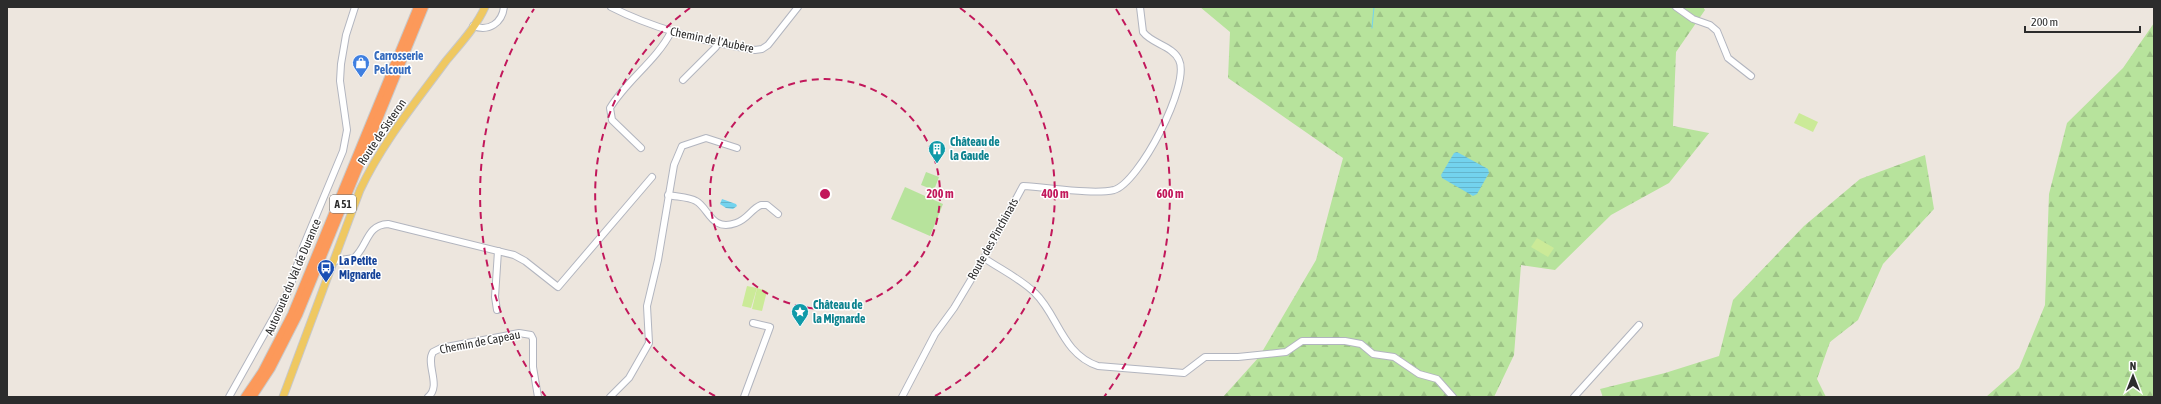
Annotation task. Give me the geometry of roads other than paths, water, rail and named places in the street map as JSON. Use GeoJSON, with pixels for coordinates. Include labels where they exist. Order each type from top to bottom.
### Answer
{"type":"FeatureCollection","features":[{"type":"Feature","properties":{"kind":"highway"},"geometry":{"type":"LineString","coordinates":[[367,130],[412,7]]}},
{"type":"Feature","properties":{"kind":"highway","name":"Autoroute du Val de Durance"},"geometry":{"type":"LineString","coordinates":[[245,397],[266,365],[292,314],[418,7]]}},
{"type":"Feature","properties":{"kind":"highway","name":"Autoroute du Val de Durance"},"geometry":{"type":"LineString","coordinates":[[252,397],[271,368],[298,315],[424,7]]}},
{"type":"Feature","properties":{"kind":"main road","name":"Route de Sisteron"},"geometry":{"type":"LineString","coordinates":[[283,397],[360,190],[374,161],[401,121],[486,7]]}},
{"type":"Feature","properties":{"kind":"street"},"geometry":{"type":"LineString","coordinates":[[229,397],[289,290],[304,247],[343,151],[347,130],[340,81],[341,64],[346,35],[355,7]]}},
{"type":"Feature","properties":{"kind":"street"},"geometry":{"type":"LineString","coordinates":[[473,26],[483,29],[493,26],[501,18],[504,7]]}},
{"type":"Feature","properties":{"kind":"street","name":"Chemin de l'Aubère"},"geometry":{"type":"LineString","coordinates":[[611,7],[639,22],[671,32],[755,50],[762,49],[768,45],[798,7]]}},
{"type":"Feature","properties":{"kind":"street","name":"Route des Pinchinats"},"geometry":{"type":"LineString","coordinates":[[902,397],[935,334],[954,308],[984,258],[1023,186],[1101,191],[1115,190],[1126,182],[1157,140],[1173,103],[1180,64],[1176,56],[1143,32],[1140,7]]}},
{"type":"Feature","properties":{"kind":"street"},"geometry":{"type":"LineString","coordinates":[[1676,7],[1693,19],[1710,25],[1716,31],[1728,58],[1751,76]]}},
{"type":"Feature","properties":{"kind":"street"},"geometry":{"type":"LineString","coordinates":[[640,148],[612,120],[610,108],[625,86],[666,41],[671,32]]}},
{"type":"Feature","properties":{"kind":"street"},"geometry":{"type":"LineString","coordinates":[[683,80],[716,47],[717,42]]}},
{"type":"Feature","properties":{"kind":"street"},"geometry":{"type":"LineString","coordinates":[[610,397],[628,378],[649,343],[647,306],[658,260],[674,165],[682,146],[706,138],[737,148]]}},
{"type":"Feature","properties":{"kind":"street"},"geometry":{"type":"LineString","coordinates":[[334,261],[354,258],[358,254],[372,230],[376,226],[384,224],[408,228],[514,255],[525,260],[558,287],[652,177]]}},
{"type":"Feature","properties":{"kind":"street"},"geometry":{"type":"LineString","coordinates":[[668,196],[697,201],[711,219],[725,224],[734,224],[747,218],[761,205],[767,205],[778,214]]}},
{"type":"Feature","properties":{"kind":"street"},"geometry":{"type":"LineString","coordinates":[[497,310],[495,297],[498,251]]}},
{"type":"Feature","properties":{"kind":"street"},"geometry":{"type":"LineString","coordinates":[[984,258],[1035,292],[1068,343],[1085,359],[1098,366],[1184,373],[1205,357],[1238,357],[1286,352],[1302,341],[1344,341],[1361,344],[1373,354],[1394,357],[1419,374],[1437,379],[1453,397]]}},
{"type":"Feature","properties":{"kind":"street"},"geometry":{"type":"LineString","coordinates":[[744,397],[770,327],[753,323]]}},
{"type":"Feature","properties":{"kind":"street"},"geometry":{"type":"LineString","coordinates":[[1574,397],[1639,325]]}},
{"type":"Feature","properties":{"kind":"street","name":"Chemin de Capeau"},"geometry":{"type":"LineString","coordinates":[[428,397],[433,389],[431,354],[436,350],[519,332],[531,335],[532,338],[533,367],[538,397]]}},
{"type":"Feature","properties":{"kind":"water"},"geometry":{"type":"Polygon","coordinates":[[[1457,152],[1488,169],[1489,173],[1477,194],[1473,196],[1442,178],[1441,175],[1454,153],[1457,152]]]}},
{"type":"Feature","properties":{"kind":"water"},"geometry":{"type":"Polygon","coordinates":[[[722,199],[736,204],[737,206],[733,209],[726,208],[720,204],[722,199]]]}},
{"type":"Feature","properties":{"kind":"waterway"},"geometry":{"type":"LineString","coordinates":[[1372,28],[1374,7]]}},
{"type":"Feature","properties":{"kind":"place","name":"Carrosserie Pelcourt"},"geometry":{"type":"Point","coordinates":[361,78]}},
{"type":"Feature","properties":{"kind":"place","name":"Château de la Gaude"},"geometry":{"type":"Point","coordinates":[937,164]}},
{"type":"Feature","properties":{"kind":"place","name":"La Petite Mignarde"},"geometry":{"type":"Point","coordinates":[326,283]}},
{"type":"Feature","properties":{"kind":"place","name":"Château de la Mignarde"},"geometry":{"type":"Point","coordinates":[800,327]}}]}
